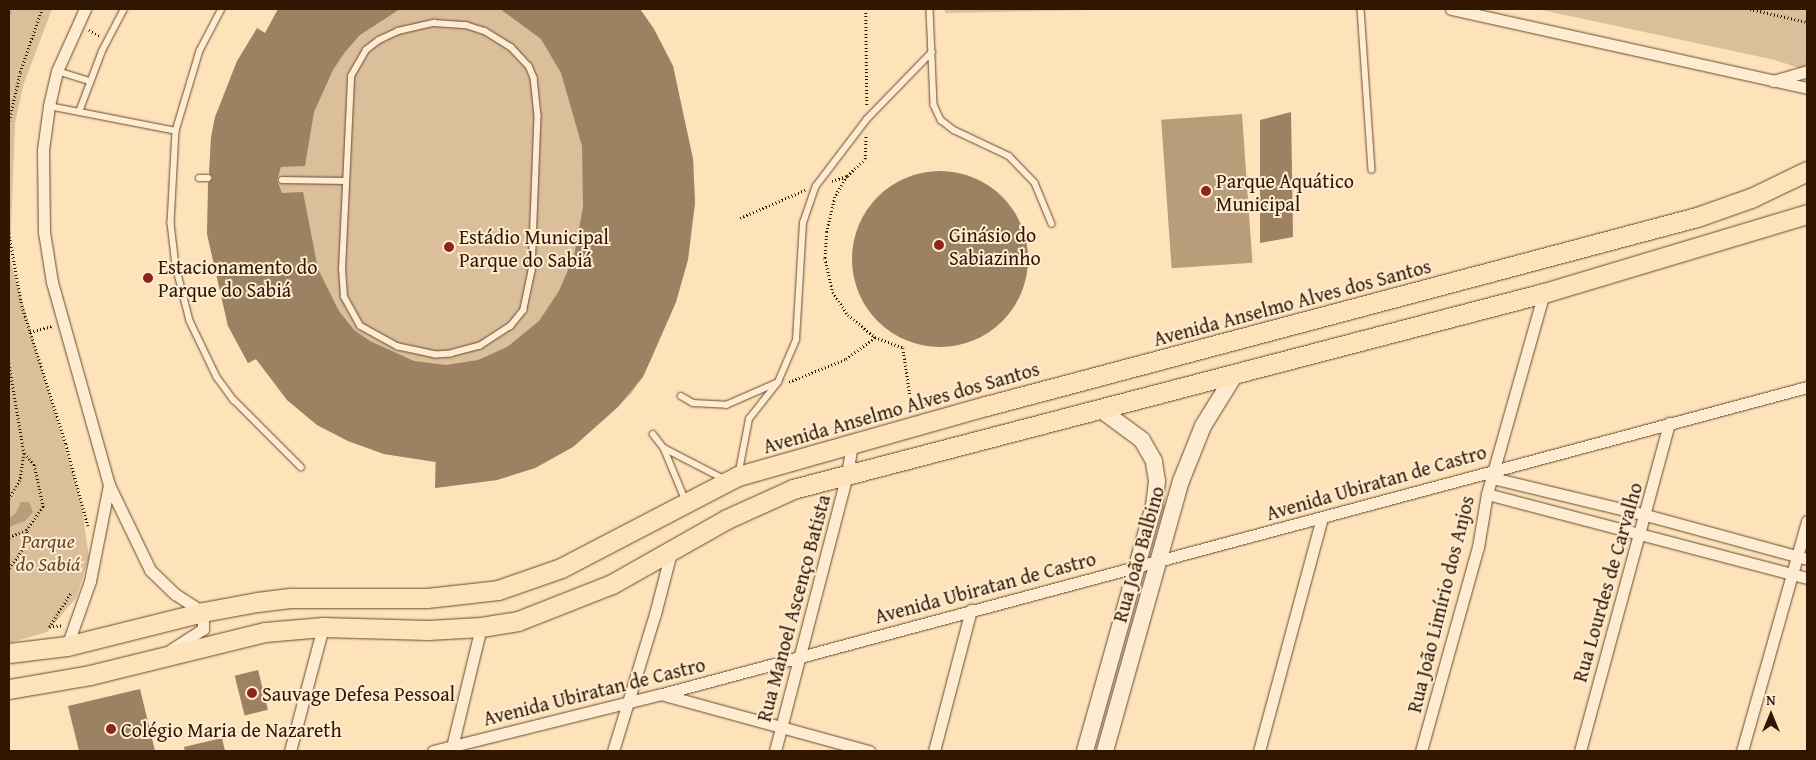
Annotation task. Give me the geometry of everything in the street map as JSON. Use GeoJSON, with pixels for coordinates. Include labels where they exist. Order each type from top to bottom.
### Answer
{"type":"FeatureCollection","features":[{"type":"Feature","properties":{"kind":"main road","name":"Avenida Anselmo Alves dos Santos"},"geometry":{"type":"LineString","coordinates":[[9,653],[67,646],[203,612],[292,598],[427,598],[498,590],[561,568],[733,478],[852,442],[1697,217],[1752,198],[1807,171]]}},
{"type":"Feature","properties":{"kind":"main road"},"geometry":{"type":"LineString","coordinates":[[9,689],[90,675],[265,632],[323,627],[428,630],[481,627],[518,620],[579,599],[671,552],[767,499],[847,475],[1234,376],[1544,293],[1704,243],[1807,214]]}},
{"type":"Feature","properties":{"kind":"main road"},"geometry":{"type":"LineString","coordinates":[[1697,217],[1695,231],[1704,243]]}},
{"type":"Feature","properties":{"kind":"main road","name":"Rua João Balbino"},"geometry":{"type":"LineString","coordinates":[[1105,751],[1192,451],[1234,376]]}},
{"type":"Feature","properties":{"kind":"main road","name":"Rua João Balbino"},"geometry":{"type":"LineString","coordinates":[[1085,751],[1138,565],[1156,494],[1154,461],[1142,440],[1100,409]]}},
{"type":"Feature","properties":{"kind":"street"},"geometry":{"type":"LineString","coordinates":[[85,9],[57,71],[49,106],[43,150],[41,204],[48,264],[63,324],[109,485],[150,570],[175,594],[203,612],[203,629],[160,657]]}},
{"type":"Feature","properties":{"kind":"street"},"geometry":{"type":"LineString","coordinates":[[1451,9],[1807,88]]}},
{"type":"Feature","properties":{"kind":"street"},"geometry":{"type":"LineString","coordinates":[[1773,81],[1807,72]]}},
{"type":"Feature","properties":{"kind":"street","name":"Rua João Limírio dos Anjos"},"geometry":{"type":"LineString","coordinates":[[1421,751],[1478,547],[1487,494],[1544,293]]}},
{"type":"Feature","properties":{"kind":"street","name":"Avenida Ubiratan de Castro"},"geometry":{"type":"LineString","coordinates":[[433,751],[451,749],[627,701],[662,694],[800,655],[1138,565],[1494,473],[1670,422],[1807,387]]}},
{"type":"Feature","properties":{"kind":"street","name":"Rua Lourdes de Carvalho"},"geometry":{"type":"LineString","coordinates":[[1580,751],[1670,422]]}},
{"type":"Feature","properties":{"kind":"street","name":"Rua Manoel Ascenço Batista"},"geometry":{"type":"LineString","coordinates":[[774,751],[847,475],[852,442]]}},
{"type":"Feature","properties":{"kind":"street"},"geometry":{"type":"LineString","coordinates":[[1494,473],[1803,558]]}},
{"type":"Feature","properties":{"kind":"street"},"geometry":{"type":"LineString","coordinates":[[67,646],[90,581],[109,485]]}},
{"type":"Feature","properties":{"kind":"street"},"geometry":{"type":"LineString","coordinates":[[1487,494],[1807,578]]}},
{"type":"Feature","properties":{"kind":"street"},"geometry":{"type":"LineString","coordinates":[[1259,751],[1322,518]]}},
{"type":"Feature","properties":{"kind":"street"},"geometry":{"type":"LineString","coordinates":[[1742,751],[1792,574],[1803,558],[1807,521]]}},
{"type":"Feature","properties":{"kind":"street"},"geometry":{"type":"LineString","coordinates":[[613,751],[655,614],[671,552]]}},
{"type":"Feature","properties":{"kind":"street"},"geometry":{"type":"LineString","coordinates":[[934,751],[971,610]]}},
{"type":"Feature","properties":{"kind":"street"},"geometry":{"type":"LineString","coordinates":[[290,751],[323,627]]}},
{"type":"Feature","properties":{"kind":"street"},"geometry":{"type":"LineString","coordinates":[[451,749],[481,627]]}},
{"type":"Feature","properties":{"kind":"street"},"geometry":{"type":"LineString","coordinates":[[662,694],[869,751]]}},
{"type":"Feature","properties":{"kind":"lane"},"geometry":{"type":"LineString","coordinates":[[79,112],[90,81],[124,9]]}},
{"type":"Feature","properties":{"kind":"lane"},"geometry":{"type":"LineString","coordinates":[[222,9],[200,51],[176,131],[172,240],[178,280],[190,321],[216,377],[234,400],[301,467]]}},
{"type":"Feature","properties":{"kind":"lane"},"geometry":{"type":"LineString","coordinates":[[930,9],[934,105],[941,120],[954,130],[1009,156],[1035,183],[1052,224]]}},
{"type":"Feature","properties":{"kind":"lane"},"geometry":{"type":"LineString","coordinates":[[1361,9],[1372,170]]}},
{"type":"Feature","properties":{"kind":"lane"},"geometry":{"type":"LineString","coordinates":[[434,24],[466,25],[485,31],[511,48],[529,66],[538,93],[532,271],[527,302],[520,316],[486,342],[451,354],[411,351],[367,332],[353,316],[344,297],[345,181],[348,91],[354,68],[366,50],[398,31],[434,24]]}},
{"type":"Feature","properties":{"kind":"lane"},"geometry":{"type":"LineString","coordinates":[[664,448],[733,478],[749,419],[778,382],[796,340],[803,223],[816,186],[867,120],[932,52]]}},
{"type":"Feature","properties":{"kind":"lane"},"geometry":{"type":"LineString","coordinates":[[57,71],[90,81]]}},
{"type":"Feature","properties":{"kind":"lane"},"geometry":{"type":"LineString","coordinates":[[49,106],[176,131]]}},
{"type":"Feature","properties":{"kind":"lane"},"geometry":{"type":"LineString","coordinates":[[199,178],[208,178]]}},
{"type":"Feature","properties":{"kind":"lane"},"geometry":{"type":"LineString","coordinates":[[282,180],[345,181]]}},
{"type":"Feature","properties":{"kind":"lane"},"geometry":{"type":"LineString","coordinates":[[681,396],[693,403],[726,405],[778,382]]}},
{"type":"Feature","properties":{"kind":"lane"},"geometry":{"type":"LineString","coordinates":[[653,434],[664,448],[686,501]]}},
{"type":"Feature","properties":{"kind":"path"},"geometry":{"type":"LineString","coordinates":[[9,121],[20,72],[42,9]]}},
{"type":"Feature","properties":{"kind":"path"},"geometry":{"type":"LineString","coordinates":[[866,9],[867,120],[865,159],[847,176],[835,197],[825,258],[833,292],[848,315],[875,337],[902,348],[912,408],[931,403],[935,420]]}},
{"type":"Feature","properties":{"kind":"path"},"geometry":{"type":"LineString","coordinates":[[1750,9],[1807,22]]}},
{"type":"Feature","properties":{"kind":"path"},"geometry":{"type":"LineString","coordinates":[[77,24],[108,40]]}},
{"type":"Feature","properties":{"kind":"path"},"geometry":{"type":"LineString","coordinates":[[740,218],[816,186],[847,176]]}},
{"type":"Feature","properties":{"kind":"path"},"geometry":{"type":"LineString","coordinates":[[9,233],[22,306],[82,494],[87,534]]}},
{"type":"Feature","properties":{"kind":"path"},"geometry":{"type":"LineString","coordinates":[[30,332],[63,324]]}},
{"type":"Feature","properties":{"kind":"path"},"geometry":{"type":"LineString","coordinates":[[772,390],[846,359],[875,337]]}},
{"type":"Feature","properties":{"kind":"path"},"geometry":{"type":"LineString","coordinates":[[9,363],[24,453],[20,480],[9,499]]}},
{"type":"Feature","properties":{"kind":"path"},"geometry":{"type":"LineString","coordinates":[[9,537],[26,530],[43,507],[34,465],[24,453]]}},
{"type":"Feature","properties":{"kind":"path"},"geometry":{"type":"LineString","coordinates":[[9,568],[30,540],[26,530]]}},
{"type":"Feature","properties":{"kind":"path"},"geometry":{"type":"LineString","coordinates":[[74,587],[49,627],[74,625]]}},
{"type":"Feature","properties":{"kind":"green space","name":"Parque do Sabiá"},"geometry":{"type":"Polygon","coordinates":[[[9,9],[52,9],[24,83],[15,123],[10,259],[81,502],[89,558],[76,598],[47,632],[9,643],[9,9]]]}},
{"type":"Feature","properties":{"kind":"green space","name":"Estádio Municipal Parque do Sabiá"},"geometry":{"type":"Polygon","coordinates":[[[278,9],[640,9],[654,29],[673,66],[693,159],[695,203],[676,302],[650,362],[632,393],[573,447],[535,468],[497,480],[435,488],[435,462],[384,454],[348,441],[317,425],[287,400],[256,359],[248,363],[228,326],[207,234],[211,137],[278,9]]]}},
{"type":"Feature","properties":{"kind":"green space"},"geometry":{"type":"Polygon","coordinates":[[[945,9],[1140,9],[945,13],[945,9]]]}},
{"type":"Feature","properties":{"kind":"green space"},"geometry":{"type":"Polygon","coordinates":[[[1537,9],[1807,9],[1807,71],[1775,60],[1537,9]]]}},
{"type":"Feature","properties":{"kind":"shaded area","name":"Parque Aquático Municipal"},"geometry":{"type":"Polygon","coordinates":[[[1242,114],[1252,263],[1172,268],[1161,120],[1242,114]]]}},
{"type":"Feature","properties":{"kind":"shaded area"},"geometry":{"type":"Polygon","coordinates":[[[21,502],[29,502],[33,512],[25,521],[9,527],[9,518],[15,514],[21,502]]]}},
{"type":"Feature","properties":{"kind":"building"},"geometry":{"type":"Polygon","coordinates":[[[278,9],[400,9],[360,35],[345,52],[333,70],[314,112],[305,166],[281,167],[277,180],[282,193],[303,192],[318,269],[339,311],[354,330],[370,341],[414,361],[446,365],[478,360],[507,347],[539,321],[559,291],[574,256],[583,207],[582,146],[561,73],[541,39],[500,9],[640,9],[654,29],[673,66],[693,159],[695,203],[688,260],[676,302],[643,377],[618,407],[573,447],[535,468],[497,480],[435,488],[436,462],[384,454],[348,441],[317,425],[287,400],[256,359],[248,363],[228,326],[207,234],[208,183],[213,178],[209,173],[211,137],[215,117],[237,61],[257,28],[265,33],[278,9]]]}},
{"type":"Feature","properties":{"kind":"building"},"geometry":{"type":"Polygon","coordinates":[[[1291,112],[1293,237],[1260,243],[1260,120],[1291,112]]]}},
{"type":"Feature","properties":{"kind":"building","name":"Ginásio do Sabiazinho"},"geometry":{"type":"Polygon","coordinates":[[[940,171],[974,178],[996,191],[1008,203],[1024,233],[1028,259],[1021,293],[1008,315],[996,327],[966,343],[940,347],[906,340],[884,327],[872,315],[856,285],[852,259],[859,225],[872,203],[884,191],[914,175],[940,171]]]}},
{"type":"Feature","properties":{"kind":"building","name":"Sauvage Defesa Pessoal"},"geometry":{"type":"Polygon","coordinates":[[[258,670],[268,710],[245,716],[235,676],[258,670]]]}},
{"type":"Feature","properties":{"kind":"building","name":"Colégio Maria de Nazareth"},"geometry":{"type":"Polygon","coordinates":[[[140,689],[155,751],[79,751],[68,706],[140,689]]]}},
{"type":"Feature","properties":{"kind":"building","name":"Colégio Maria de Nazareth"},"geometry":{"type":"Polygon","coordinates":[[[222,738],[225,751],[185,751],[184,747],[222,738]]]}},
{"type":"Feature","properties":{"kind":"place","name":"Parque Aquático Municipal"},"geometry":{"type":"Point","coordinates":[1206,191]}},
{"type":"Feature","properties":{"kind":"place","name":"Ginásio do Sabiazinho"},"geometry":{"type":"Point","coordinates":[939,245]}},
{"type":"Feature","properties":{"kind":"place","name":"Estádio Municipal Parque do Sabiá"},"geometry":{"type":"Point","coordinates":[449,247]}},
{"type":"Feature","properties":{"kind":"place","name":"Estacionamento do Parque do Sabiá"},"geometry":{"type":"Point","coordinates":[148,278]}},
{"type":"Feature","properties":{"kind":"place","name":"Sauvage Defesa Pessoal"},"geometry":{"type":"Point","coordinates":[252,693]}},
{"type":"Feature","properties":{"kind":"place","name":"Colégio Maria de Nazareth"},"geometry":{"type":"Point","coordinates":[111,729]}}]}
